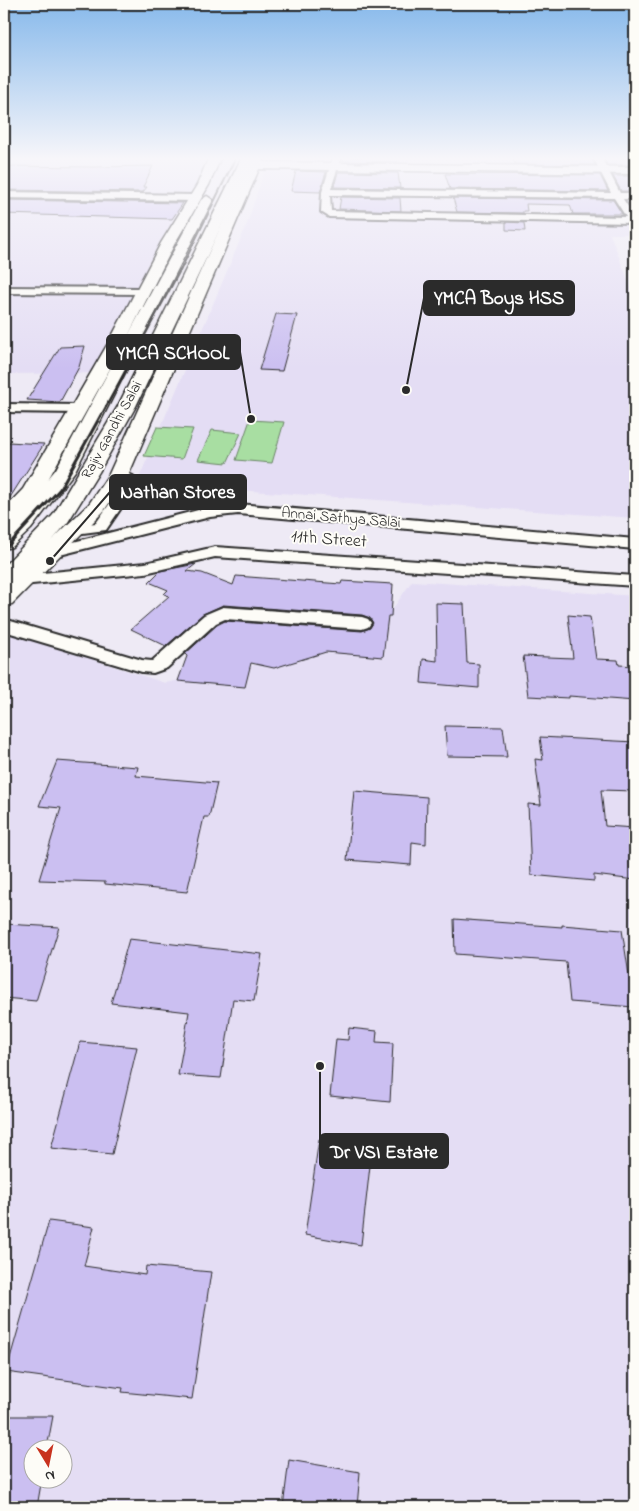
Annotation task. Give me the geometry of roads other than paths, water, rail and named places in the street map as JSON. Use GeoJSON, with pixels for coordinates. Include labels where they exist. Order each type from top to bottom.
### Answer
{"type":"FeatureCollection","features":[{"type":"Feature","properties":{"kind":"street"},"geometry":{"type":"LineString","coordinates":[[4,521],[31,492],[118,340],[148,297],[180,228]]}},
{"type":"Feature","properties":{"kind":"street","name":"Rajiv Gandhi Salai"},"geometry":{"type":"LineString","coordinates":[[4,542],[23,524],[65,471],[148,297],[200,228]]}},
{"type":"Feature","properties":{"kind":"street","name":"Rajiv Gandhi Salai"},"geometry":{"type":"LineString","coordinates":[[4,578],[61,518],[90,472],[127,406],[214,228]]}},
{"type":"Feature","properties":{"kind":"street"},"geometry":{"type":"LineString","coordinates":[[4,599],[96,508],[119,474],[219,228]]}},
{"type":"Feature","properties":{"kind":"street"},"geometry":{"type":"LineString","coordinates":[[4,290],[148,297],[177,303]]}},
{"type":"Feature","properties":{"kind":"street"},"geometry":{"type":"LineString","coordinates":[[4,408],[79,409]]}},
{"type":"Feature","properties":{"kind":"street","name":"Annai Sathya Salai"},"geometry":{"type":"LineString","coordinates":[[52,552],[210,512],[238,509],[635,544]]}},
{"type":"Feature","properties":{"kind":"street","name":"11th Street"},"geometry":{"type":"LineString","coordinates":[[22,580],[145,568],[215,552],[635,581]]}},
{"type":"Feature","properties":{"kind":"street"},"geometry":{"type":"LineString","coordinates":[[4,626],[142,666],[153,667],[161,664],[210,619],[223,613],[362,623]]}},
{"type":"Feature","properties":{"kind":"railway"},"geometry":{"type":"LineString","coordinates":[[180,271],[201,228]]}},
{"type":"Feature","properties":{"kind":"railway"},"geometry":{"type":"LineString","coordinates":[[101,416],[180,270]]}},
{"type":"Feature","properties":{"kind":"railway"},"geometry":{"type":"LineString","coordinates":[[4,550],[60,489],[101,415]]}},
{"type":"Feature","properties":{"kind":"place","name":"YMCA Boys HSS"},"geometry":{"type":"Point","coordinates":[406,390]}},
{"type":"Feature","properties":{"kind":"place","name":"YMCA SCHOOL"},"geometry":{"type":"Point","coordinates":[251,419]}},
{"type":"Feature","properties":{"kind":"place","name":"Nathan Stores"},"geometry":{"type":"Point","coordinates":[50,561]}},
{"type":"Feature","properties":{"kind":"place","name":"Dr VSI Estate"},"geometry":{"type":"Point","coordinates":[320,1066]}}]}
